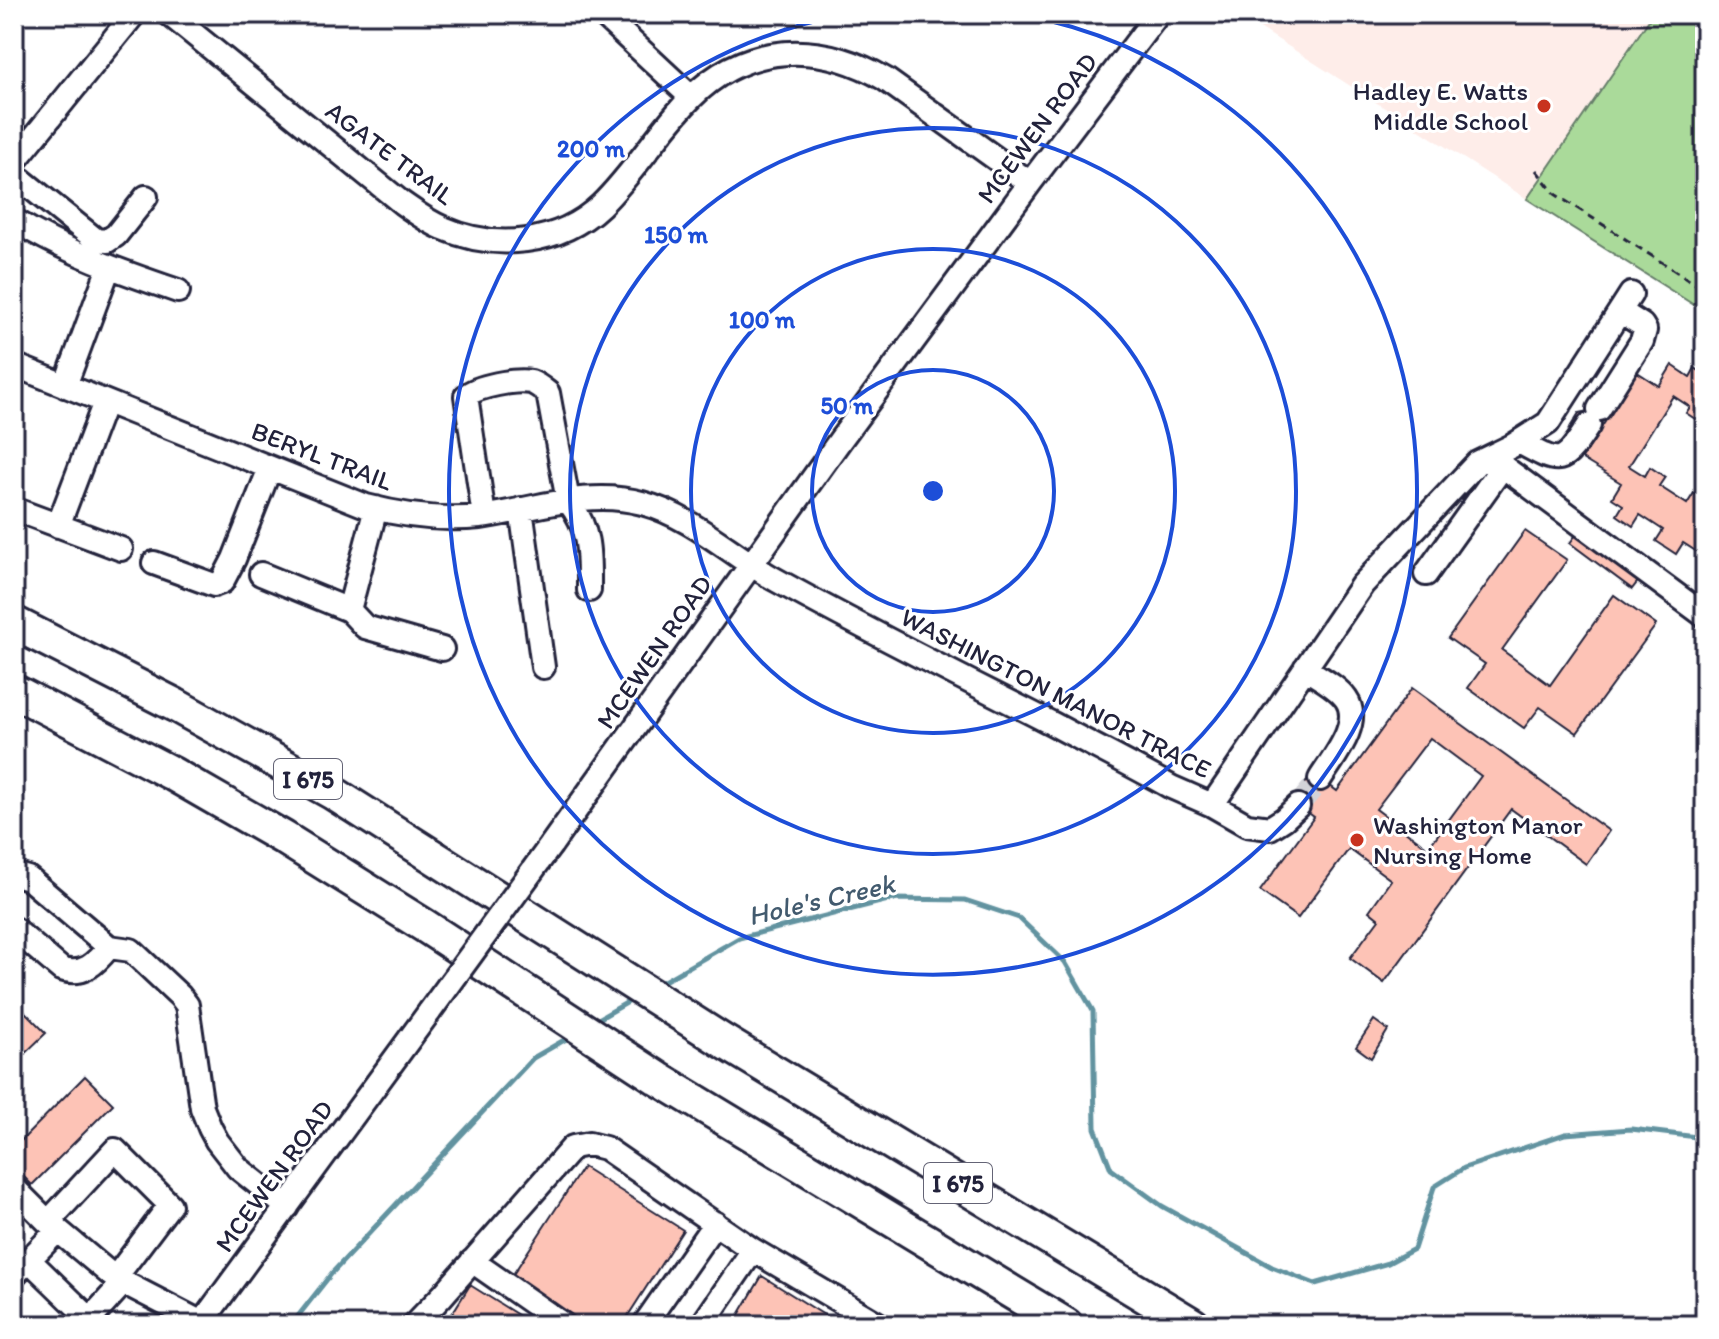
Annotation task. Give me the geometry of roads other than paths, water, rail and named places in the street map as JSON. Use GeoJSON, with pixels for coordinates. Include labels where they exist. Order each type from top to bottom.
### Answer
{"type":"FeatureCollection","features":[{"type":"Feature","properties":{"kind":"highway","name":"I 675"},"geometry":{"type":"LineString","coordinates":[[14,623],[175,705],[333,793],[723,1041],[1193,1325]]}},
{"type":"Feature","properties":{"kind":"highway","name":"I 675"},"geometry":{"type":"LineString","coordinates":[[14,691],[171,773],[284,838],[659,1079],[1066,1325]]}},
{"type":"Feature","properties":{"kind":"street"},"geometry":{"type":"LineString","coordinates":[[14,162],[134,14]]}},
{"type":"Feature","properties":{"kind":"street","name":"AGATE TRAIL"},"geometry":{"type":"LineString","coordinates":[[169,14],[402,203],[442,228],[487,241],[525,241],[566,229],[584,218],[601,205],[691,97],[708,82],[746,61],[788,52],[815,52],[866,68],[1030,183]]}},
{"type":"Feature","properties":{"kind":"street"},"geometry":{"type":"LineString","coordinates":[[602,14],[691,97]]}},
{"type":"Feature","properties":{"kind":"street","name":"MCEWEN ROAD"},"geometry":{"type":"LineString","coordinates":[[201,1324],[551,845],[751,564],[1158,14]]}},
{"type":"Feature","properties":{"kind":"street"},"geometry":{"type":"LineString","coordinates":[[14,174],[96,240],[107,241],[116,235],[146,197]]}},
{"type":"Feature","properties":{"kind":"street"},"geometry":{"type":"LineString","coordinates":[[14,220],[109,267],[178,291]]}},
{"type":"Feature","properties":{"kind":"street"},"geometry":{"type":"LineString","coordinates":[[65,386],[109,267]]}},
{"type":"Feature","properties":{"kind":"street","name":"WASHINGTON MANOR TRACE"},"geometry":{"type":"LineString","coordinates":[[751,564],[775,580],[1171,787],[1212,805],[1362,585],[1477,463],[1496,461],[1519,442],[1548,423],[1626,303],[1645,330],[1642,341],[1571,452],[1564,457],[1549,458],[1519,442]]}},
{"type":"Feature","properties":{"kind":"street","name":"BERYL TRAIL"},"geometry":{"type":"LineString","coordinates":[[14,365],[376,508],[425,518],[453,519],[595,497],[617,498],[640,502],[670,513],[751,564]]}},
{"type":"Feature","properties":{"kind":"street"},"geometry":{"type":"LineString","coordinates":[[484,516],[466,396],[472,390],[485,386],[528,381],[548,393],[568,501],[579,515],[589,546],[589,590]]}},
{"type":"Feature","properties":{"kind":"street"},"geometry":{"type":"LineString","coordinates":[[58,526],[105,402]]}},
{"type":"Feature","properties":{"kind":"street"},"geometry":{"type":"LineString","coordinates":[[1426,574],[1496,461],[1705,616]]}},
{"type":"Feature","properties":{"kind":"street"},"geometry":{"type":"LineString","coordinates":[[154,563],[214,585],[222,582],[270,468]]}},
{"type":"Feature","properties":{"kind":"street"},"geometry":{"type":"LineString","coordinates":[[349,610],[376,508]]}},
{"type":"Feature","properties":{"kind":"street"},"geometry":{"type":"LineString","coordinates":[[14,509],[121,549]]}},
{"type":"Feature","properties":{"kind":"street"},"geometry":{"type":"LineString","coordinates":[[521,509],[543,667]]}},
{"type":"Feature","properties":{"kind":"street"},"geometry":{"type":"LineString","coordinates":[[261,574],[349,610],[365,627],[442,649]]}},
{"type":"Feature","properties":{"kind":"street"},"geometry":{"type":"LineString","coordinates":[[1305,668],[1347,700],[1351,716],[1350,728],[1320,779]]}},
{"type":"Feature","properties":{"kind":"street"},"geometry":{"type":"LineString","coordinates":[[1212,805],[1247,825],[1270,828],[1298,806]]}},
{"type":"Feature","properties":{"kind":"street"},"geometry":{"type":"LineString","coordinates":[[14,874],[28,878],[109,947],[131,950],[180,996],[187,1005],[202,1108],[210,1128],[238,1168],[287,1207]]}},
{"type":"Feature","properties":{"kind":"street"},"geometry":{"type":"LineString","coordinates":[[14,929],[67,971],[87,969],[109,947]]}},
{"type":"Feature","properties":{"kind":"street"},"geometry":{"type":"LineString","coordinates":[[414,1325],[573,1147],[589,1144],[605,1148],[753,1250],[880,1325]]}},
{"type":"Feature","properties":{"kind":"street"},"geometry":{"type":"LineString","coordinates":[[115,1150],[170,1205],[88,1322],[22,1268],[53,1226],[115,1150]]}},
{"type":"Feature","properties":{"kind":"street"},"geometry":{"type":"LineString","coordinates":[[14,1188],[53,1226],[120,1280],[201,1324]]}},
{"type":"Feature","properties":{"kind":"street"},"geometry":{"type":"LineString","coordinates":[[644,1325],[715,1223]]}},
{"type":"Feature","properties":{"kind":"street"},"geometry":{"type":"LineString","coordinates":[[702,1325],[753,1250]]}},
{"type":"Feature","properties":{"kind":"street"},"geometry":{"type":"LineString","coordinates":[[472,1261],[564,1325]]}},
{"type":"Feature","properties":{"kind":"waterway","name":"Hole's Creek"},"geometry":{"type":"LineString","coordinates":[[657,985],[739,938],[892,899],[965,900],[1019,918],[1065,962],[1093,1011],[1095,1128],[1111,1169],[1162,1206],[1272,1267],[1315,1284],[1388,1263],[1414,1249],[1434,1187],[1464,1168],[1565,1134],[1631,1129],[1705,1138]]}},
{"type":"Feature","properties":{"kind":"waterway","name":"Hole's Creek"},"geometry":{"type":"LineString","coordinates":[[595,1021],[635,998]]}},
{"type":"Feature","properties":{"kind":"waterway","name":"Hole's Creek"},"geometry":{"type":"LineString","coordinates":[[291,1325],[332,1273],[533,1058],[573,1035]]}},
{"type":"Feature","properties":{"kind":"tunnel"},"geometry":{"type":"LineString","coordinates":[[1298,806],[1320,779]]}},
{"type":"Feature","properties":{"kind":"place","name":"Hadley E. Watts Middle School"},"geometry":{"type":"Point","coordinates":[1544,106]}},
{"type":"Feature","properties":{"kind":"place","name":"Washington Manor Nursing Home"},"geometry":{"type":"Point","coordinates":[1357,840]}}]}
